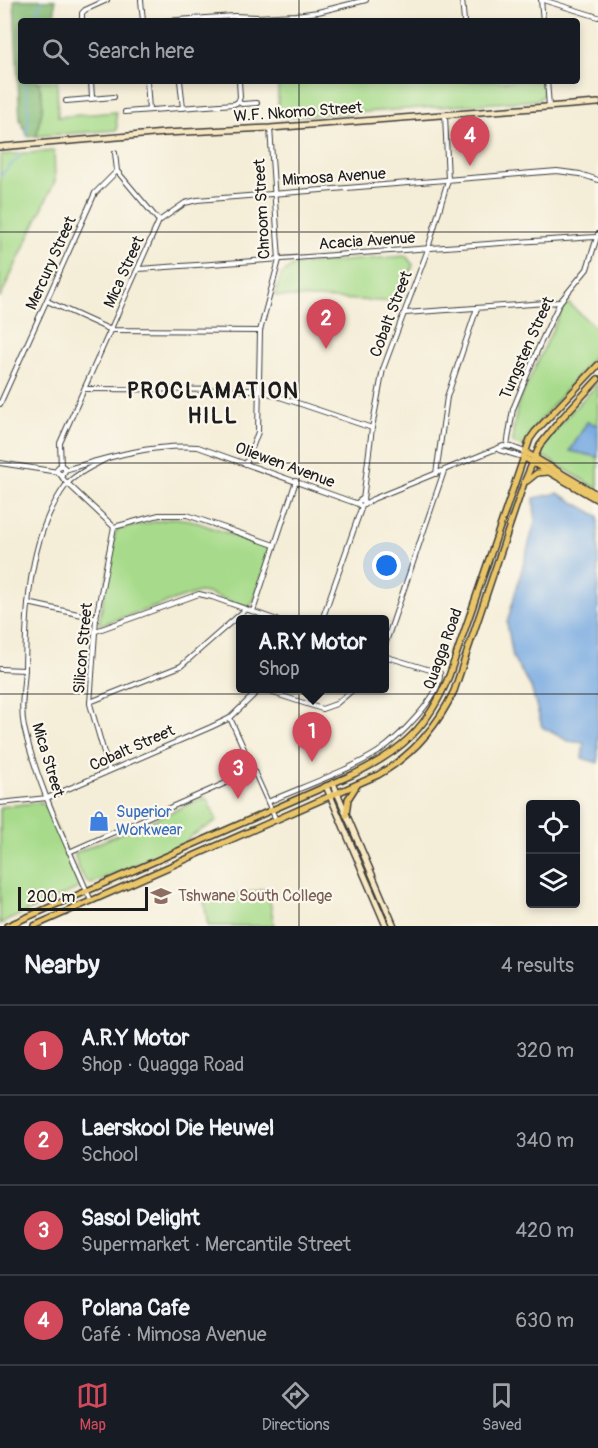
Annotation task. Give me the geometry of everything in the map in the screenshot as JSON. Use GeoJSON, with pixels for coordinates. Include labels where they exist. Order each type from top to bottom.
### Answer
{"type":"FeatureCollection","features":[{"type":"Feature","properties":{"kind":"main road","name":"W.F. Nkomo Street"},"geometry":{"type":"LineString","coordinates":[[0,147],[165,133],[270,128],[598,103]]}},
{"type":"Feature","properties":{"kind":"main road","name":"Quagga Road"},"geometry":{"type":"LineString","coordinates":[[6,926],[373,765],[399,748],[418,730],[436,706],[449,676],[524,455],[535,432],[598,365]]}},
{"type":"Feature","properties":{"kind":"main road","name":"Quagga Road"},"geometry":{"type":"LineString","coordinates":[[34,926],[358,784],[388,769],[408,755],[431,731],[446,708],[458,680],[524,483],[544,438],[598,378]]}},
{"type":"Feature","properties":{"kind":"main road"},"geometry":{"type":"LineString","coordinates":[[524,455],[598,495]]}},
{"type":"Feature","properties":{"kind":"main road"},"geometry":{"type":"LineString","coordinates":[[534,459],[598,500]]}},
{"type":"Feature","properties":{"kind":"main road"},"geometry":{"type":"LineString","coordinates":[[524,483],[537,473],[553,473]]}},
{"type":"Feature","properties":{"kind":"main road"},"geometry":{"type":"LineString","coordinates":[[333,783],[394,926]]}},
{"type":"Feature","properties":{"kind":"main road"},"geometry":{"type":"LineString","coordinates":[[346,815],[348,799],[358,784]]}},
{"type":"Feature","properties":{"kind":"main road"},"geometry":{"type":"LineString","coordinates":[[326,786],[386,926]]}},
{"type":"Feature","properties":{"kind":"street"},"geometry":{"type":"LineString","coordinates":[[82,18],[85,10],[107,0]]}},
{"type":"Feature","properties":{"kind":"street"},"geometry":{"type":"LineString","coordinates":[[141,0],[143,18]]}},
{"type":"Feature","properties":{"kind":"street"},"geometry":{"type":"LineString","coordinates":[[235,18],[314,13],[366,0]]}},
{"type":"Feature","properties":{"kind":"street"},"geometry":{"type":"LineString","coordinates":[[462,0],[464,18]]}},
{"type":"Feature","properties":{"kind":"street"},"geometry":{"type":"LineString","coordinates":[[543,18],[542,0],[554,1],[598,17]]}},
{"type":"Feature","properties":{"kind":"street"},"geometry":{"type":"LineString","coordinates":[[91,84],[92,99]]}},
{"type":"Feature","properties":{"kind":"street"},"geometry":{"type":"LineString","coordinates":[[147,84],[149,110]]}},
{"type":"Feature","properties":{"kind":"street"},"geometry":{"type":"LineString","coordinates":[[180,84],[183,108]]}},
{"type":"Feature","properties":{"kind":"street"},"geometry":{"type":"LineString","coordinates":[[238,84],[240,97],[238,102]]}},
{"type":"Feature","properties":{"kind":"street"},"geometry":{"type":"LineString","coordinates":[[547,84],[549,106]]}},
{"type":"Feature","properties":{"kind":"street"},"geometry":{"type":"LineString","coordinates":[[66,101],[114,97]]}},
{"type":"Feature","properties":{"kind":"street"},"geometry":{"type":"LineString","coordinates":[[125,112],[238,102],[257,103]]}},
{"type":"Feature","properties":{"kind":"street","name":"Cobalt Street"},"geometry":{"type":"LineString","coordinates":[[324,615],[358,515],[383,369],[428,248],[448,180],[445,115]]}},
{"type":"Feature","properties":{"kind":"street","name":"Chroom Street"},"geometry":{"type":"LineString","coordinates":[[246,464],[257,436],[260,331],[279,260],[270,128]]}},
{"type":"Feature","properties":{"kind":"street"},"geometry":{"type":"LineString","coordinates":[[115,153],[117,171],[159,221]]}},
{"type":"Feature","properties":{"kind":"street","name":"Mercury Street"},"geometry":{"type":"LineString","coordinates":[[0,404],[95,193],[117,171]]}},
{"type":"Feature","properties":{"kind":"street","name":"Mimosa Avenue"},"geometry":{"type":"LineString","coordinates":[[159,221],[190,201],[557,171],[598,180]]}},
{"type":"Feature","properties":{"kind":"street","name":"Mica Street"},"geometry":{"type":"LineString","coordinates":[[61,470],[60,443],[159,221]]}},
{"type":"Feature","properties":{"kind":"street","name":"Acacia Avenue"},"geometry":{"type":"LineString","coordinates":[[138,269],[598,235]]}},
{"type":"Feature","properties":{"kind":"street","name":"Tungsten Street"},"geometry":{"type":"LineString","coordinates":[[507,446],[515,403],[560,302],[587,269],[598,235]]}},
{"type":"Feature","properties":{"kind":"street"},"geometry":{"type":"LineString","coordinates":[[46,301],[111,330],[260,331]]}},
{"type":"Feature","properties":{"kind":"street"},"geometry":{"type":"LineString","coordinates":[[405,313],[560,302]]}},
{"type":"Feature","properties":{"kind":"street"},"geometry":{"type":"LineString","coordinates":[[436,474],[447,398],[477,308]]}},
{"type":"Feature","properties":{"kind":"street"},"geometry":{"type":"LineString","coordinates":[[84,389],[259,390],[372,428]]}},
{"type":"Feature","properties":{"kind":"street","name":"Oliewen Avenue"},"geometry":{"type":"LineString","coordinates":[[0,463],[49,472],[108,458],[177,446],[207,449],[349,500],[361,502]]}},
{"type":"Feature","properties":{"kind":"street"},"geometry":{"type":"LineString","coordinates":[[361,502],[507,446],[524,455]]}},
{"type":"Feature","properties":{"kind":"street"},"geometry":{"type":"LineString","coordinates":[[498,449],[524,455]]}},
{"type":"Feature","properties":{"kind":"street","name":"Oliewen Avenue"},"geometry":{"type":"LineString","coordinates":[[68,482],[108,458]]}},
{"type":"Feature","properties":{"kind":"street"},"geometry":{"type":"LineString","coordinates":[[61,470],[63,479],[114,527],[159,515],[187,515],[274,545]]}},
{"type":"Feature","properties":{"kind":"street"},"geometry":{"type":"LineString","coordinates":[[389,633],[444,471]]}},
{"type":"Feature","properties":{"kind":"street"},"geometry":{"type":"LineString","coordinates":[[253,611],[296,481]]}},
{"type":"Feature","properties":{"kind":"street","name":"Mica Street"},"geometry":{"type":"LineString","coordinates":[[68,482],[44,523],[28,603],[22,707],[24,727],[47,798],[91,901]]}},
{"type":"Feature","properties":{"kind":"street","name":"Silicon Street"},"geometry":{"type":"LineString","coordinates":[[110,771],[90,702],[96,618],[114,527]]}},
{"type":"Feature","properties":{"kind":"street"},"geometry":{"type":"LineString","coordinates":[[96,631],[199,594],[264,615]]}},
{"type":"Feature","properties":{"kind":"street"},"geometry":{"type":"LineString","coordinates":[[28,603],[96,618]]}},
{"type":"Feature","properties":{"kind":"street"},"geometry":{"type":"LineString","coordinates":[[239,615],[246,609]]}},
{"type":"Feature","properties":{"kind":"street"},"geometry":{"type":"LineString","coordinates":[[90,702],[181,666],[236,618]]}},
{"type":"Feature","properties":{"kind":"street"},"geometry":{"type":"LineString","coordinates":[[268,802],[381,750],[429,703],[441,675],[436,671],[389,657]]}},
{"type":"Feature","properties":{"kind":"street"},"geometry":{"type":"LineString","coordinates":[[0,669],[24,670]]}},
{"type":"Feature","properties":{"kind":"street","name":"Cobalt Street"},"geometry":{"type":"LineString","coordinates":[[0,802],[47,798],[230,718],[257,693]]}},
{"type":"Feature","properties":{"kind":"street"},"geometry":{"type":"LineString","coordinates":[[273,693],[321,709],[339,702],[349,693]]}},
{"type":"Feature","properties":{"kind":"street"},"geometry":{"type":"LineString","coordinates":[[230,718],[276,820]]}},
{"type":"Feature","properties":{"kind":"street"},"geometry":{"type":"LineString","coordinates":[[69,852],[253,771]]}},
{"type":"Feature","properties":{"kind":"green space"},"geometry":{"type":"Polygon","coordinates":[[[14,0],[55,0],[55,18],[18,18],[18,80],[14,0]]]}},
{"type":"Feature","properties":{"kind":"green space"},"geometry":{"type":"Polygon","coordinates":[[[18,84],[39,84],[43,107],[37,136],[28,136],[20,120],[18,84]]]}},
{"type":"Feature","properties":{"kind":"green space"},"geometry":{"type":"Polygon","coordinates":[[[39,84],[57,84],[58,117],[116,112],[117,130],[37,136],[42,107],[39,84]]]}},
{"type":"Feature","properties":{"kind":"green space"},"geometry":{"type":"Polygon","coordinates":[[[278,84],[543,84],[544,95],[538,100],[278,118],[278,84]]]}},
{"type":"Feature","properties":{"kind":"green space"},"geometry":{"type":"Polygon","coordinates":[[[54,151],[55,181],[0,298],[0,155],[54,151]]]}},
{"type":"Feature","properties":{"kind":"green space"},"geometry":{"type":"Polygon","coordinates":[[[406,256],[413,265],[399,302],[275,296],[281,275],[294,265],[406,256]]]}},
{"type":"Feature","properties":{"kind":"green space"},"geometry":{"type":"Polygon","coordinates":[[[566,301],[598,330],[598,351],[530,433],[524,447],[513,443],[518,404],[566,301]]]}},
{"type":"Feature","properties":{"kind":"green space"},"geometry":{"type":"Polygon","coordinates":[[[598,384],[598,425],[587,422],[570,451],[598,457],[598,489],[541,455],[543,447],[556,429],[598,384]]]}},
{"type":"Feature","properties":{"kind":"green space"},"geometry":{"type":"Polygon","coordinates":[[[174,518],[190,520],[269,548],[254,601],[250,606],[244,607],[199,592],[100,625],[115,533],[119,529],[174,518]]]}},
{"type":"Feature","properties":{"kind":"green space"},"geometry":{"type":"Polygon","coordinates":[[[206,797],[217,821],[191,836],[185,843],[91,884],[82,875],[75,853],[206,797]]]}},
{"type":"Feature","properties":{"kind":"green space"},"geometry":{"type":"Polygon","coordinates":[[[41,802],[47,807],[79,882],[79,888],[0,924],[0,807],[41,802]]]}},
{"type":"Feature","properties":{"kind":"green space"},"geometry":{"type":"Polygon","coordinates":[[[268,889],[274,926],[208,926],[204,900],[268,889]]]}},
{"type":"Feature","properties":{"kind":"water"},"geometry":{"type":"Polygon","coordinates":[[[587,422],[598,425],[598,457],[570,451],[587,422]]]}},
{"type":"Feature","properties":{"kind":"water"},"geometry":{"type":"Polygon","coordinates":[[[558,493],[598,516],[598,763],[582,758],[584,743],[568,741],[542,727],[531,687],[513,658],[507,623],[535,522],[534,498],[558,493]]]}},
{"type":"Feature","properties":{"kind":"waterway"},"geometry":{"type":"LineString","coordinates":[[36,18],[42,0]]}},
{"type":"Feature","properties":{"kind":"waterway"},"geometry":{"type":"LineString","coordinates":[[25,84],[29,119],[26,135]]}},
{"type":"Feature","properties":{"kind":"waterway"},"geometry":{"type":"LineString","coordinates":[[0,176],[21,155]]}},
{"type":"Feature","properties":{"kind":"place","name":"Polana Cafe"},"geometry":{"type":"Point","coordinates":[470,166]}},
{"type":"Feature","properties":{"kind":"place","name":"Laerskool Die Heuwel"},"geometry":{"type":"Point","coordinates":[326,349]}},
{"type":"Feature","properties":{"kind":"place","name":"A.R.Y Motor"},"geometry":{"type":"Point","coordinates":[312,762]}},
{"type":"Feature","properties":{"kind":"place","name":"Sasol Delight"},"geometry":{"type":"Point","coordinates":[238,799]}},
{"type":"Feature","properties":{"kind":"place","name":"Superior Workwear"},"geometry":{"type":"Point","coordinates":[99,821]}},
{"type":"Feature","properties":{"kind":"place","name":"Tshwane South College"},"geometry":{"type":"Point","coordinates":[161,896]}},
{"type":"Feature","properties":{"kind":"district","name":"PROCLAMATION HILL"},"geometry":{"type":"Point","coordinates":[213,404]}}]}
